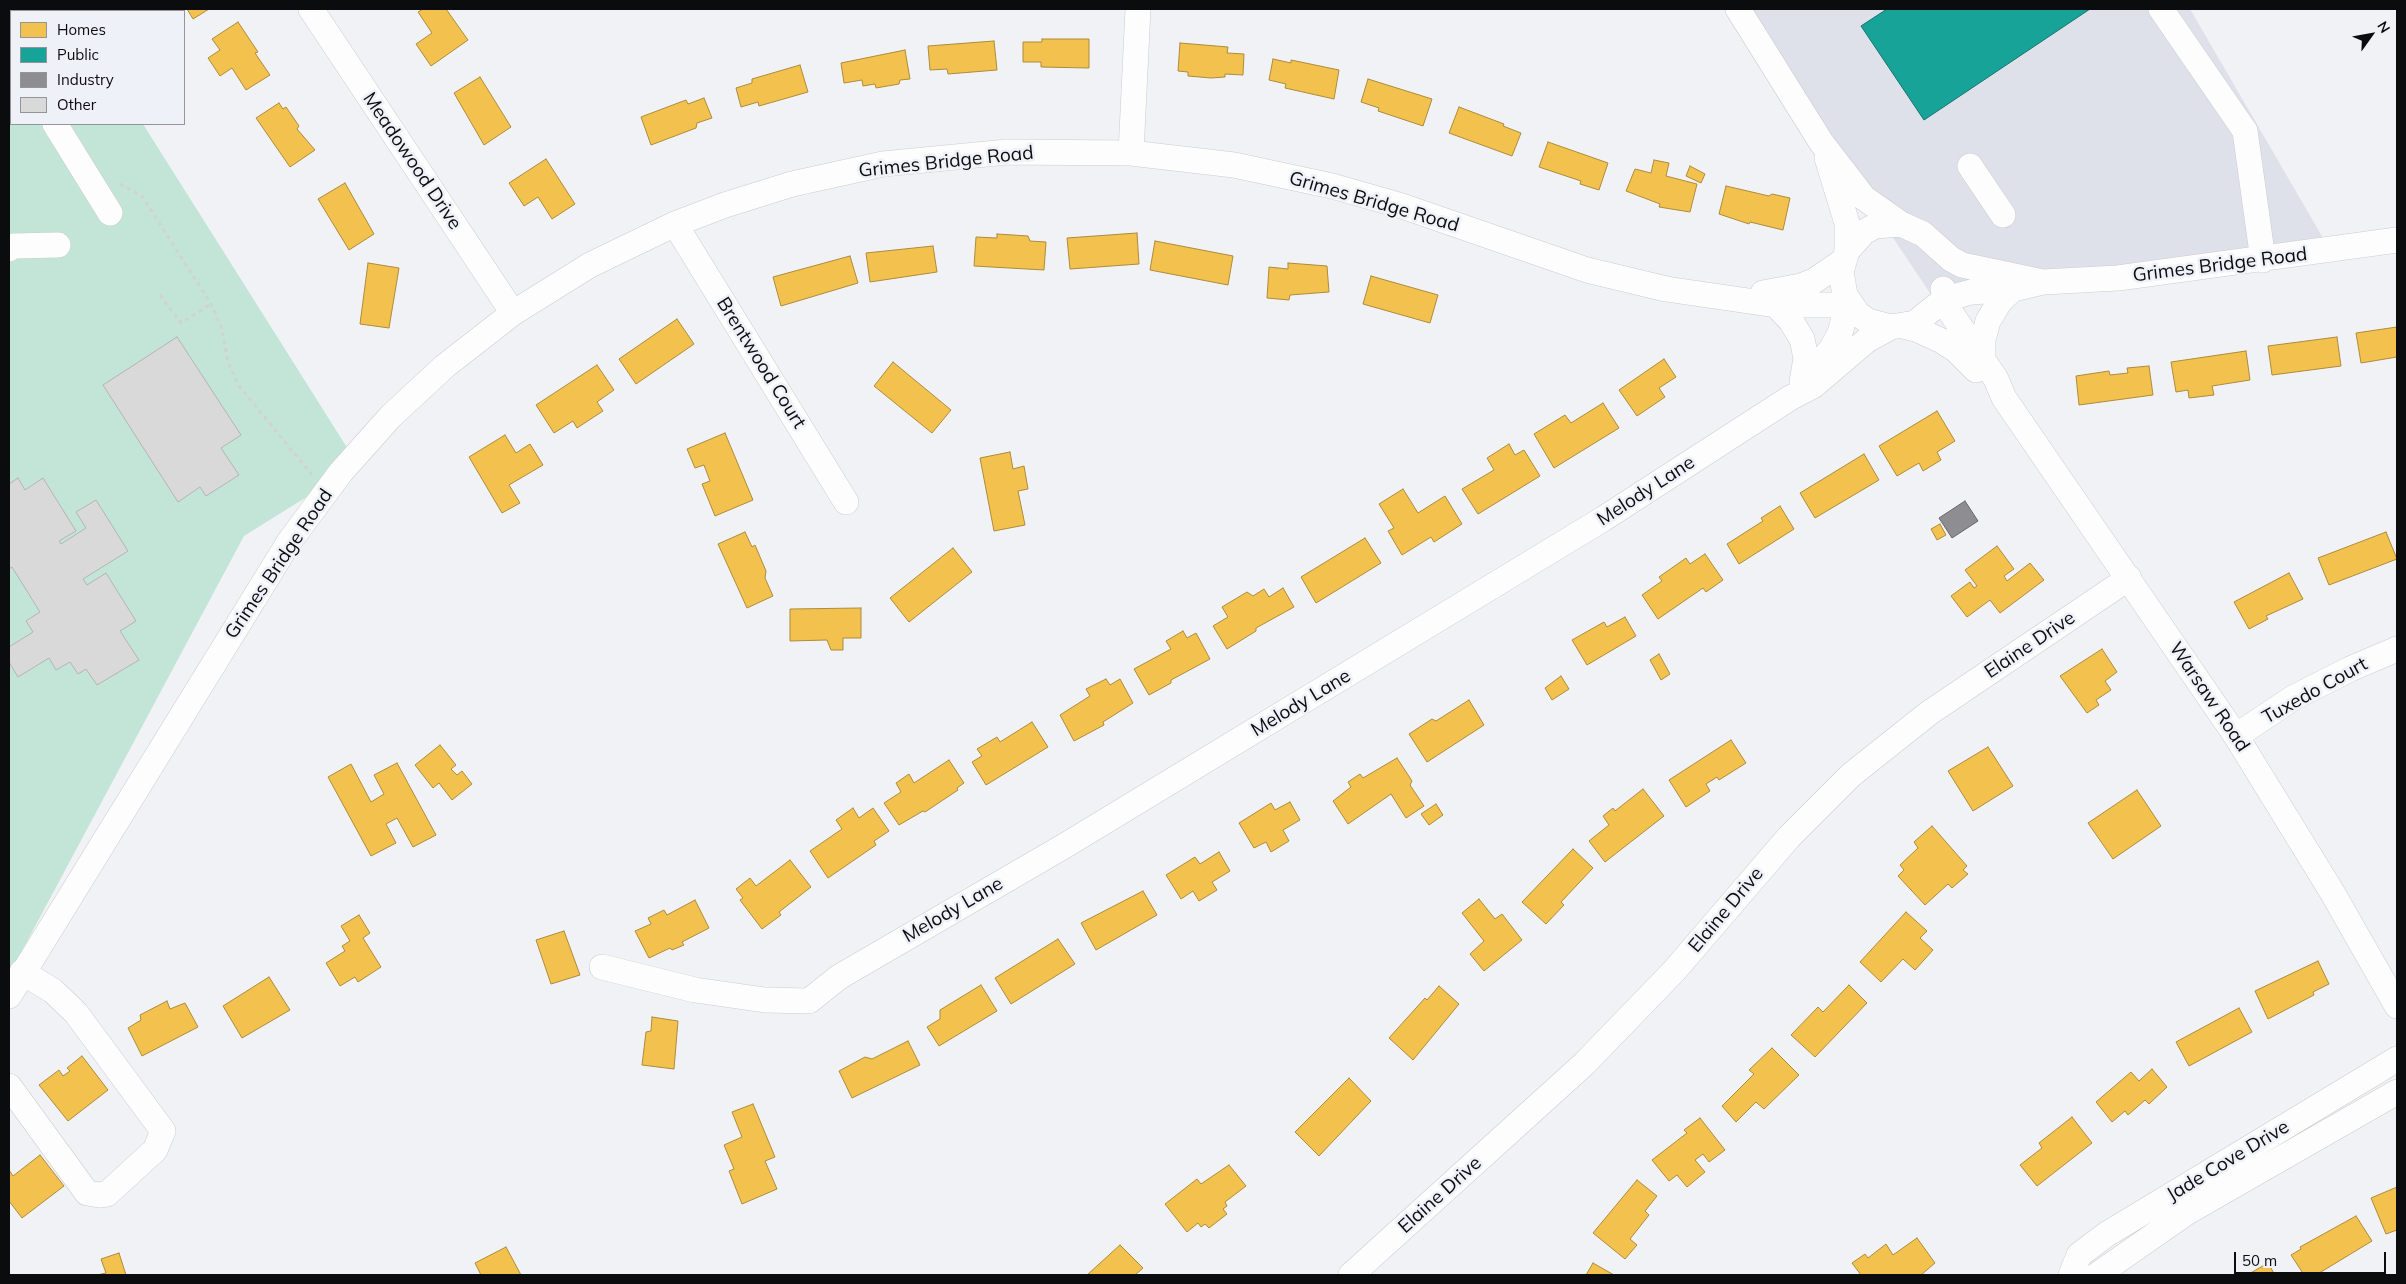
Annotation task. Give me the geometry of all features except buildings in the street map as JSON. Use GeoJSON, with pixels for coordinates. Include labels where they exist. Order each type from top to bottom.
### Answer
{"type":"FeatureCollection","features":[{"type":"Feature","properties":{"kind":"street","name":"Meadowood Drive"},"geometry":{"type":"LineString","coordinates":[[311,9],[513,313]]}},
{"type":"Feature","properties":{"kind":"street"},"geometry":{"type":"LineString","coordinates":[[1131,153],[1138,9]]}},
{"type":"Feature","properties":{"kind":"street"},"geometry":{"type":"LineString","coordinates":[[2160,9],[2245,130],[2263,260]]}},
{"type":"Feature","properties":{"kind":"street"},"geometry":{"type":"LineString","coordinates":[[1743,10],[1821,142],[1864,198],[1901,224]]}},
{"type":"Feature","properties":{"kind":"street"},"geometry":{"type":"LineString","coordinates":[[56,125],[110,213]]}},
{"type":"Feature","properties":{"kind":"street"},"geometry":{"type":"LineString","coordinates":[[1821,142],[1847,223],[1842,284],[1849,306]]}},
{"type":"Feature","properties":{"kind":"street","name":"Grimes Bridge Road"},"geometry":{"type":"LineString","coordinates":[[9,996],[22,972],[289,542],[328,490],[391,416],[445,366],[513,313],[590,265],[675,224],[725,205],[792,184],[884,164],[1007,152],[1131,153],[1234,165],[1332,186],[1402,206],[1587,270],[1666,289],[1776,305],[1821,304],[1849,306],[1868,321],[1897,327],[1914,323],[1941,298],[1971,292],[2013,288],[2043,282],[2118,278],[2263,260],[2397,240]]}},
{"type":"Feature","properties":{"kind":"street"},"geometry":{"type":"LineString","coordinates":[[1970,166],[2003,215]]}},
{"type":"Feature","properties":{"kind":"street","name":"Brentwood Court"},"geometry":{"type":"LineString","coordinates":[[675,224],[846,502]]}},
{"type":"Feature","properties":{"kind":"street","name":"Grimes Bridge Road"},"geometry":{"type":"LineString","coordinates":[[1736,298],[1801,286],[1824,276],[1845,256],[1859,236],[1876,226],[1901,224],[1913,228],[1962,265],[2043,282]]}},
{"type":"Feature","properties":{"kind":"street","name":"Grimes Bridge Road"},"geometry":{"type":"LineString","coordinates":[[1932,242],[1940,253],[1944,266],[1941,298]]}},
{"type":"Feature","properties":{"kind":"street"},"geometry":{"type":"LineString","coordinates":[[9,249],[13,246],[58,245]]}},
{"type":"Feature","properties":{"kind":"street"},"geometry":{"type":"LineString","coordinates":[[1983,361],[1983,340],[1988,321],[2000,301],[2013,288]]}},
{"type":"Feature","properties":{"kind":"street","name":"Warsaw Road"},"geometry":{"type":"LineString","coordinates":[[1941,298],[1996,379],[2004,398]]}},
{"type":"Feature","properties":{"kind":"street"},"geometry":{"type":"LineString","coordinates":[[1776,305],[1792,321],[1802,339],[1806,358],[1796,390]]}},
{"type":"Feature","properties":{"kind":"street","name":"Melody Lane"},"geometry":{"type":"LineString","coordinates":[[602,967],[695,990],[765,1000],[809,1001],[839,977],[1066,845],[1603,519],[1796,390],[1821,364],[1832,348],[1840,333],[1849,306]]}},
{"type":"Feature","properties":{"kind":"street","name":"Warsaw Road"},"geometry":{"type":"LineString","coordinates":[[1897,327],[1928,333],[1956,350],[2004,398],[2236,736],[2332,892],[2397,1006]]}},
{"type":"Feature","properties":{"kind":"street","name":"Melody Lane"},"geometry":{"type":"LineString","coordinates":[[1796,390],[1818,383],[1867,340],[1897,327]]}},
{"type":"Feature","properties":{"kind":"street","name":"Elaine Drive"},"geometry":{"type":"LineString","coordinates":[[1351,1275],[1584,1064],[1674,971],[1788,836],[1851,775],[1929,713],[2129,578]]}},
{"type":"Feature","properties":{"kind":"street","name":"Tuxedo Court"},"geometry":{"type":"LineString","coordinates":[[2236,736],[2293,698],[2350,669],[2397,649]]}},
{"type":"Feature","properties":{"kind":"street"},"geometry":{"type":"LineString","coordinates":[[9,1086],[87,1193],[107,1194],[156,1150],[163,1131],[76,1014],[53,991],[22,972]]}},
{"type":"Feature","properties":{"kind":"street","name":"Jade Cove Drive"},"geometry":{"type":"LineString","coordinates":[[2071,1275],[2079,1256],[2107,1234],[2397,1059]]}},
{"type":"Feature","properties":{"kind":"street","name":"Jade Cove Drive"},"geometry":{"type":"LineString","coordinates":[[2097,1275],[2167,1226],[2397,1092]]}},
{"type":"Feature","properties":{"kind":"street"},"geometry":{"type":"LineString","coordinates":[[2228,1161],[2240,1182]]}},
{"type":"Feature","properties":{"kind":"street"},"geometry":{"type":"LineString","coordinates":[[2154,1205],[2167,1226]]}},
{"type":"Feature","properties":{"kind":"path"},"geometry":{"type":"LineString","coordinates":[[117,183],[142,196],[211,304],[222,329],[228,362],[239,386],[314,478],[328,490]]}},
{"type":"Feature","properties":{"kind":"path"},"geometry":{"type":"LineString","coordinates":[[160,295],[181,323],[211,304]]}},
{"type":"Feature","properties":{"kind":"shaded area"},"geometry":{"type":"Polygon","coordinates":[[[1740,9],[2190,9],[2330,250],[1940,308],[1740,9]]]}},
{"type":"Feature","properties":{"kind":"green space"},"geometry":{"type":"Polygon","coordinates":[[[9,9],[71,9],[10,10],[10,125],[144,125],[358,465],[244,536],[9,975],[9,9]]]}}]}
